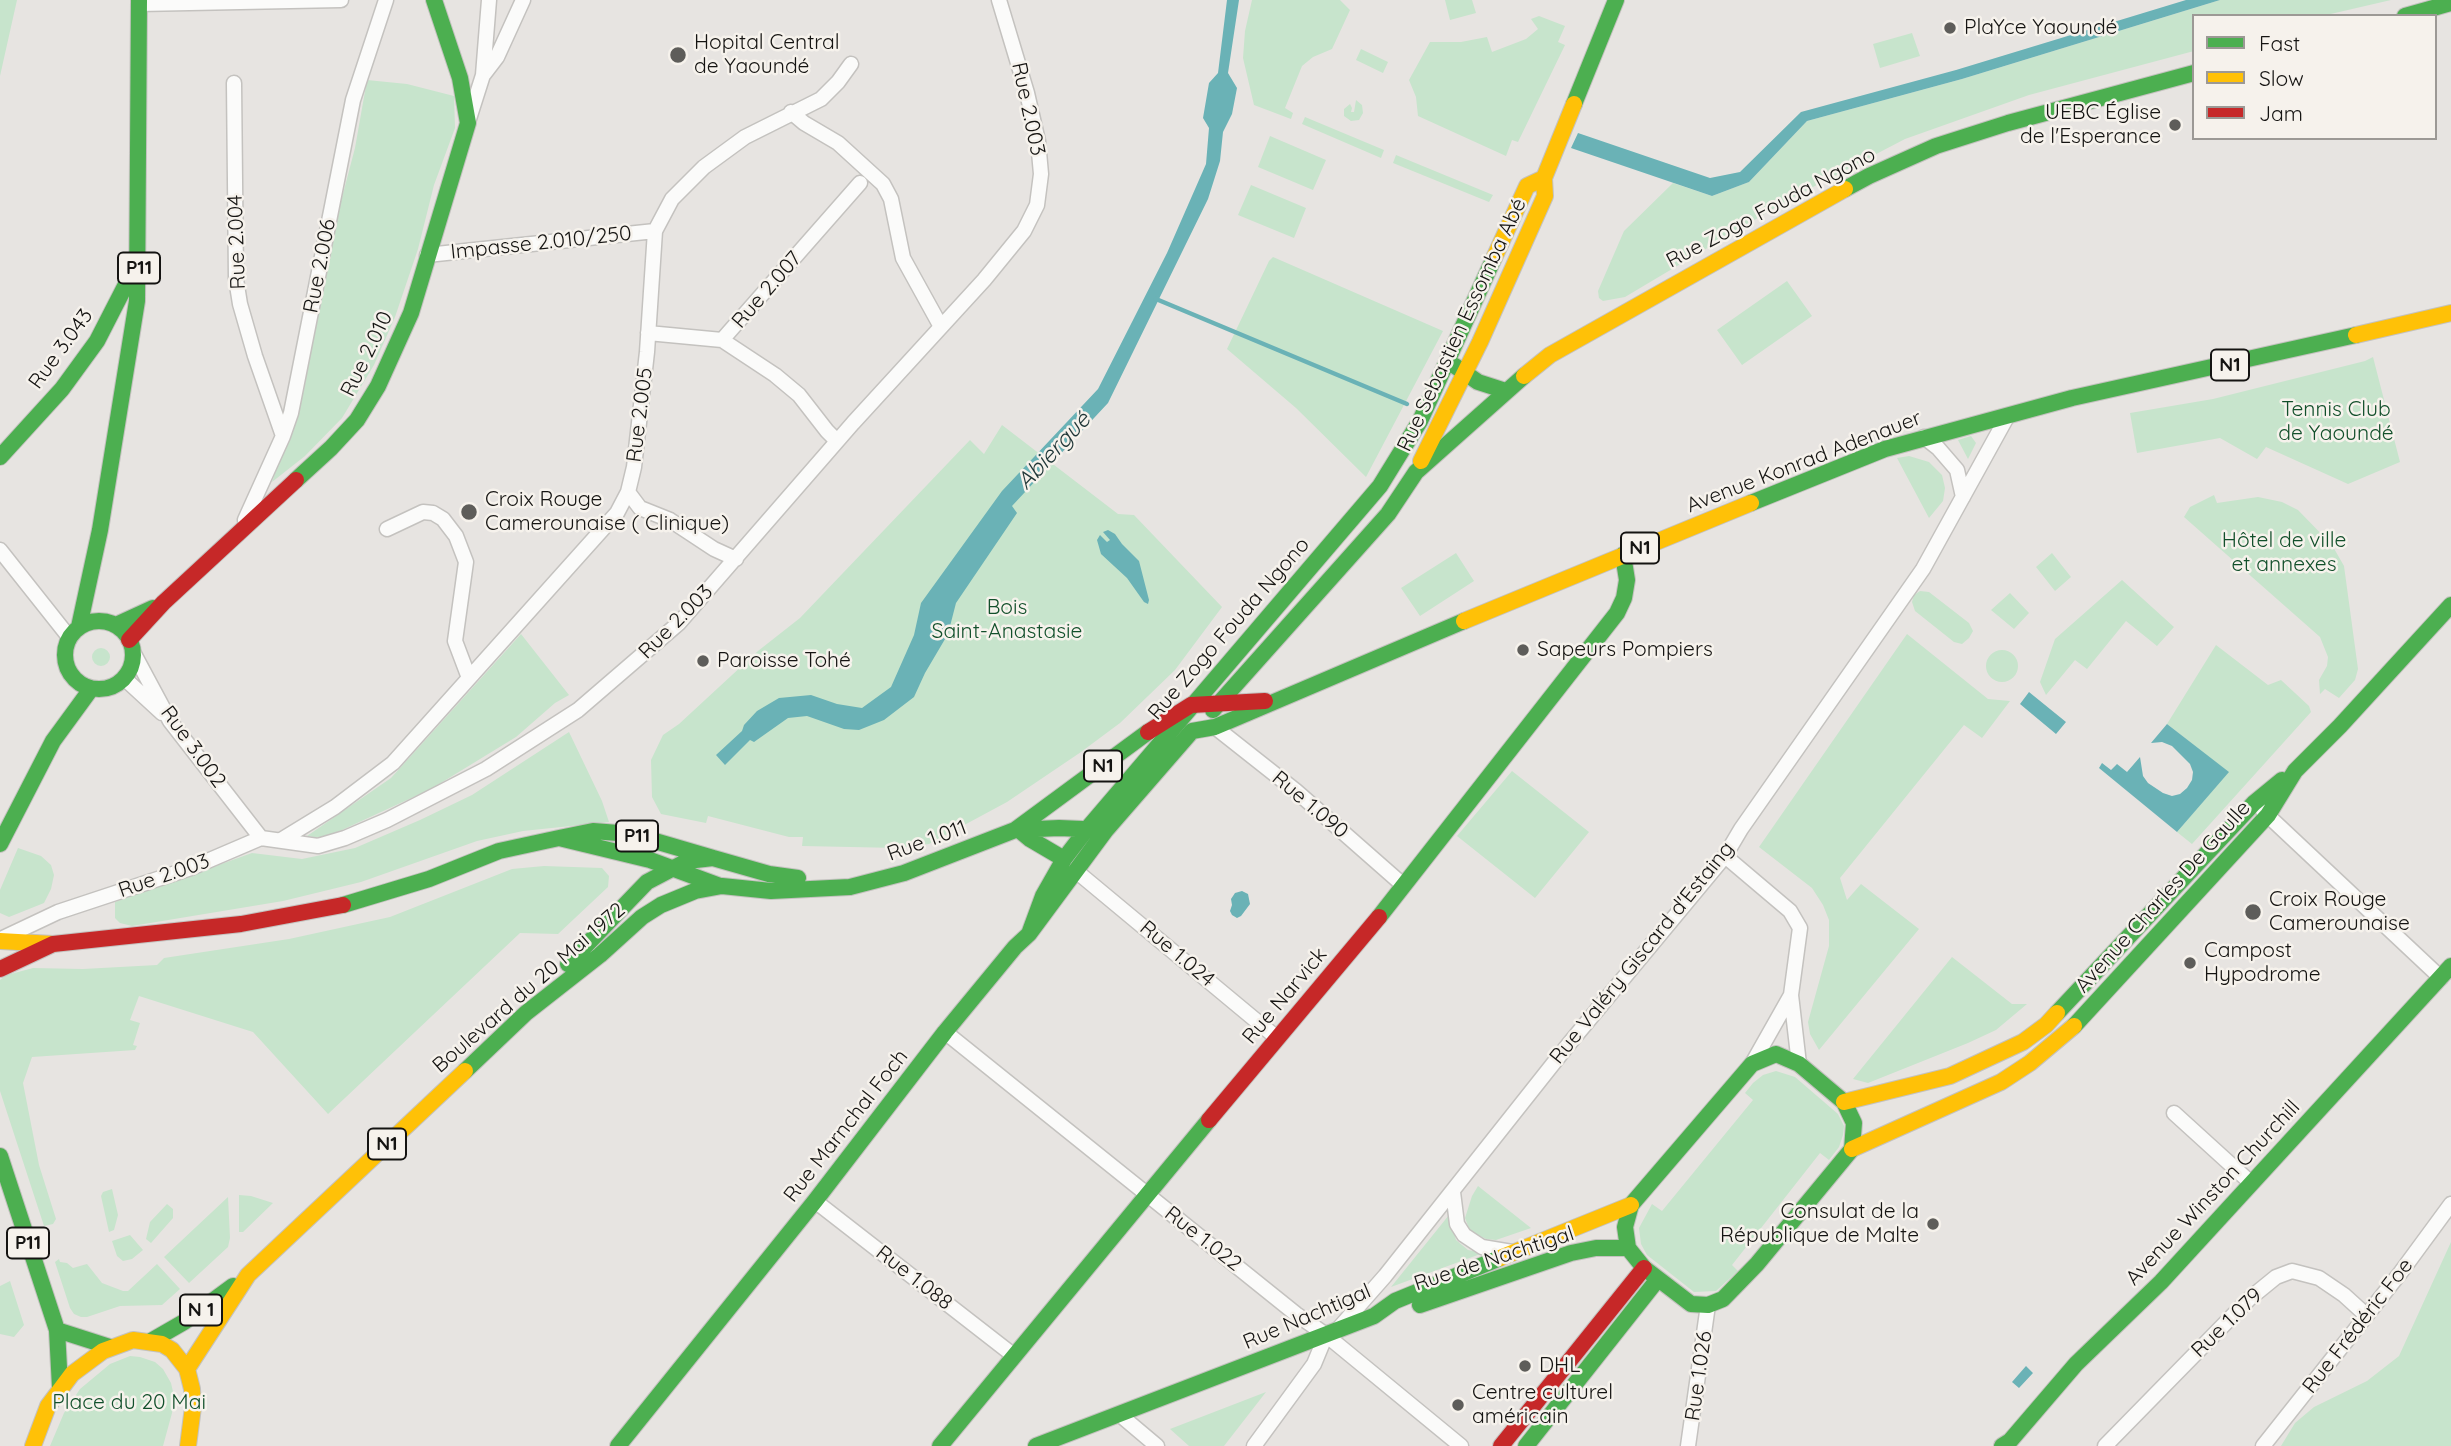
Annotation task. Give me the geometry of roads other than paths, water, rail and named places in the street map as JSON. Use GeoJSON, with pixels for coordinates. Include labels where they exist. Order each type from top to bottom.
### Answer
{"type":"FeatureCollection","features":[{"type":"Feature","properties":{"kind":"main road"},"geometry":{"type":"LineString","coordinates":[[434,0],[460,78],[468,124]]}},
{"type":"Feature","properties":{"kind":"main road","name":"Rue Sebastien Essomba Abé"},"geometry":{"type":"LineString","coordinates":[[1416,472],[1545,196],[1544,178],[1616,0]]}},
{"type":"Feature","properties":{"kind":"main road","name":"P11"},"geometry":{"type":"LineString","coordinates":[[53,741],[67,687],[65,655],[74,632],[100,530],[137,301],[138,1]]}},
{"type":"Feature","properties":{"kind":"main road"},"geometry":{"type":"LineString","coordinates":[[2413,14],[2451,4]]}},
{"type":"Feature","properties":{"kind":"main road","name":"Rue Zogo Fouda Ngono"},"geometry":{"type":"LineString","coordinates":[[1192,731],[1388,514],[1416,472],[1550,355],[1869,176],[1936,146],[2008,122],[2192,74]]}},
{"type":"Feature","properties":{"kind":"main road","name":"Rue 2.010"},"geometry":{"type":"LineString","coordinates":[[131,646],[164,602],[241,528],[331,448],[357,420],[378,386],[411,313],[468,124]]}},
{"type":"Feature","properties":{"kind":"main road"},"geometry":{"type":"LineString","coordinates":[[1380,486],[1401,456],[1420,421],[1527,186],[1544,178]]}},
{"type":"Feature","properties":{"kind":"main road","name":"Rue 3.043"},"geometry":{"type":"LineString","coordinates":[[0,457],[62,389],[97,341],[133,274],[139,254]]}},
{"type":"Feature","properties":{"kind":"main road","name":"Avenue Konrad Adenauer"},"geometry":{"type":"LineString","coordinates":[[1192,731],[1215,727],[1623,555],[1885,449],[2009,414],[2451,313]]}},
{"type":"Feature","properties":{"kind":"main road"},"geometry":{"type":"LineString","coordinates":[[1447,359],[1464,374],[1491,388],[1506,391]]}},
{"type":"Feature","properties":{"kind":"main road","name":"Rue Zogo Fouda Ngono"},"geometry":{"type":"LineString","coordinates":[[1029,934],[1043,896],[1064,859],[1087,830],[1380,486],[1416,472]]}},
{"type":"Feature","properties":{"kind":"main road"},"geometry":{"type":"LineString","coordinates":[[98,621],[100,530]]}},
{"type":"Feature","properties":{"kind":"main road","name":"Rue Narvick"},"geometry":{"type":"LineString","coordinates":[[940,1446],[1404,885],[1617,613],[1627,580],[1623,555]]}},
{"type":"Feature","properties":{"kind":"main road"},"geometry":{"type":"LineString","coordinates":[[74,632],[98,621],[116,625],[164,602]]}},
{"type":"Feature","properties":{"kind":"main road","name":"Avenue Charles De Gaulle"},"geometry":{"type":"LineString","coordinates":[[1844,1102],[1950,1076],[1997,1056],[2046,1025],[2254,803],[2295,771],[2340,726],[2451,605]]}},
{"type":"Feature","properties":{"kind":"main road"},"geometry":{"type":"LineString","coordinates":[[67,687],[75,680],[91,689],[108,688],[124,678],[131,666],[131,646],[116,625]]}},
{"type":"Feature","properties":{"kind":"main road","name":"P11"},"geometry":{"type":"LineString","coordinates":[[0,845],[53,741],[91,689]]}},
{"type":"Feature","properties":{"kind":"main road","name":"Avenue Konrad Adenauer"},"geometry":{"type":"LineString","coordinates":[[1192,705],[1277,701]]}},
{"type":"Feature","properties":{"kind":"main road","name":"N1"},"geometry":{"type":"LineString","coordinates":[[1017,829],[1140,737],[1192,705]]}},
{"type":"Feature","properties":{"kind":"main road","name":"N1"},"geometry":{"type":"LineString","coordinates":[[1017,829],[1106,830],[1192,731]]}},
{"type":"Feature","properties":{"kind":"main road","name":"Avenue Charles De Gaulle"},"geometry":{"type":"LineString","coordinates":[[1853,1149],[2001,1082],[2030,1063],[2070,1030],[2268,815],[2295,771]]}},
{"type":"Feature","properties":{"kind":"main road"},"geometry":{"type":"LineString","coordinates":[[1017,829],[1064,859]]}},
{"type":"Feature","properties":{"kind":"main road","name":"Rue 1.011"},"geometry":{"type":"LineString","coordinates":[[722,886],[771,891],[866,884],[931,864],[1017,829]]}},
{"type":"Feature","properties":{"kind":"main road","name":"Rue Marnchal Foch"},"geometry":{"type":"LineString","coordinates":[[618,1446],[815,1201],[945,1032],[1015,947],[1029,934],[1106,830]]}},
{"type":"Feature","properties":{"kind":"main road","name":"P11"},"geometry":{"type":"LineString","coordinates":[[559,838],[593,831],[631,834],[713,858]]}},
{"type":"Feature","properties":{"kind":"main road"},"geometry":{"type":"LineString","coordinates":[[0,940],[53,944],[241,924],[344,905],[429,879],[499,851],[559,838],[650,860],[722,886]]}},
{"type":"Feature","properties":{"kind":"main road","name":"N1"},"geometry":{"type":"LineString","coordinates":[[526,1013],[592,937],[647,882],[687,861],[713,858]]}},
{"type":"Feature","properties":{"kind":"main road","name":"Rue 1.011"},"geometry":{"type":"LineString","coordinates":[[713,858],[769,874],[850,887]]}},
{"type":"Feature","properties":{"kind":"main road","name":"Boulevard du 20 Mai 1972"},"geometry":{"type":"LineString","coordinates":[[187,1369],[248,1275],[526,1013],[642,917],[686,894],[722,886]]}},
{"type":"Feature","properties":{"kind":"main road"},"geometry":{"type":"LineString","coordinates":[[0,969],[53,944]]}},
{"type":"Feature","properties":{"kind":"main road","name":"Avenue Winston Churchill"},"geometry":{"type":"LineString","coordinates":[[2008,1445],[2076,1364],[2161,1282],[2446,972]]}},
{"type":"Feature","properties":{"kind":"main road"},"geometry":{"type":"LineString","coordinates":[[1776,1054],[1799,1063],[1844,1102],[1854,1123],[1853,1149],[1757,1264],[1723,1299],[1708,1305],[1691,1304],[1644,1268],[1628,1248],[1625,1227],[1631,1205],[1752,1064],[1776,1054]]}},
{"type":"Feature","properties":{"kind":"main road","name":"P11"},"geometry":{"type":"LineString","coordinates":[[0,1156],[57,1330],[60,1387]]}},
{"type":"Feature","properties":{"kind":"main road","name":"Rue Nachtigal"},"geometry":{"type":"LineString","coordinates":[[1035,1446],[1374,1316],[1395,1301],[1631,1205]]}},
{"type":"Feature","properties":{"kind":"main road","name":"Rue de Nachtigal"},"geometry":{"type":"LineString","coordinates":[[1374,1316],[1398,1313],[1571,1253],[1596,1248],[1628,1248]]}},
{"type":"Feature","properties":{"kind":"main road"},"geometry":{"type":"LineString","coordinates":[[1501,1446],[1644,1268]]}},
{"type":"Feature","properties":{"kind":"main road","name":"N 1"},"geometry":{"type":"LineString","coordinates":[[151,1341],[184,1322],[248,1275]]}},
{"type":"Feature","properties":{"kind":"main road"},"geometry":{"type":"LineString","coordinates":[[1526,1446],[1658,1279]]}},
{"type":"Feature","properties":{"kind":"main road"},"geometry":{"type":"LineString","coordinates":[[57,1330],[110,1347]]}},
{"type":"Feature","properties":{"kind":"main road"},"geometry":{"type":"LineString","coordinates":[[22,1446],[34,1441],[48,1406],[60,1387],[86,1362],[110,1347],[134,1340],[151,1341],[172,1350],[187,1369],[193,1407],[188,1446]]}},
{"type":"Feature","properties":{"kind":"street"},"geometry":{"type":"LineString","coordinates":[[138,1],[341,0]]}},
{"type":"Feature","properties":{"kind":"street","name":"Rue 2.006"},"geometry":{"type":"LineString","coordinates":[[241,528],[291,413],[353,100],[386,0]]}},
{"type":"Feature","properties":{"kind":"street","name":"Rue 2.010"},"geometry":{"type":"LineString","coordinates":[[468,124],[483,75],[489,0]]}},
{"type":"Feature","properties":{"kind":"street"},"geometry":{"type":"LineString","coordinates":[[483,75],[497,57],[523,0]]}},
{"type":"Feature","properties":{"kind":"street","name":"Rue 2.003"},"geometry":{"type":"LineString","coordinates":[[0,940],[58,912],[191,868],[261,838],[318,846],[387,820],[486,769],[578,710],[630,668],[679,623],[940,325],[984,280],[1024,231],[1037,205],[1041,174],[1038,141],[1027,93],[999,0]]}},
{"type":"Feature","properties":{"kind":"street","name":"Rue 2.005"},"geometry":{"type":"LineString","coordinates":[[281,840],[335,807],[393,764],[617,513],[628,492],[634,467],[655,231],[671,199],[704,167],[745,137],[821,99],[851,64]]}},
{"type":"Feature","properties":{"kind":"street","name":"Rue 2.004"},"geometry":{"type":"LineString","coordinates":[[234,83],[236,279],[240,304],[283,436]]}},
{"type":"Feature","properties":{"kind":"street"},"geometry":{"type":"LineString","coordinates":[[792,112],[804,123],[838,142],[883,184],[891,199],[903,258],[940,325]]}},
{"type":"Feature","properties":{"kind":"street","name":"Rue 2.007"},"geometry":{"type":"LineString","coordinates":[[648,333],[722,340],[860,183]]}},
{"type":"Feature","properties":{"kind":"street","name":"Impasse 2.010/250"},"geometry":{"type":"LineString","coordinates":[[427,255],[655,231]]}},
{"type":"Feature","properties":{"kind":"street"},"geometry":{"type":"LineString","coordinates":[[722,340],[775,375],[799,395],[837,441]]}},
{"type":"Feature","properties":{"kind":"street","name":"Rue Valéry Giscard d'Estaing"},"geometry":{"type":"LineString","coordinates":[[1254,1446],[1314,1364],[1331,1333],[1385,1276],[1568,1045],[1725,856],[1741,829],[1923,569],[2009,414]]}},
{"type":"Feature","properties":{"kind":"street"},"geometry":{"type":"LineString","coordinates":[[1924,437],[1938,448],[1957,470],[1964,497]]}},
{"type":"Feature","properties":{"kind":"street"},"geometry":{"type":"LineString","coordinates":[[628,492],[640,508],[670,520],[714,550],[736,559]]}},
{"type":"Feature","properties":{"kind":"street"},"geometry":{"type":"LineString","coordinates":[[387,529],[423,512],[433,513],[443,519],[456,536],[466,562],[454,641],[469,678]]}},
{"type":"Feature","properties":{"kind":"street"},"geometry":{"type":"LineString","coordinates":[[0,550],[74,632]]}},
{"type":"Feature","properties":{"kind":"street","name":"Rue 3.002"},"geometry":{"type":"LineString","coordinates":[[131,646],[170,721],[261,838]]}},
{"type":"Feature","properties":{"kind":"street"},"geometry":{"type":"LineString","coordinates":[[124,678],[170,721]]}},
{"type":"Feature","properties":{"kind":"street","name":"Rue 1.090"},"geometry":{"type":"LineString","coordinates":[[1215,727],[1296,791],[1404,885]]}},
{"type":"Feature","properties":{"kind":"street"},"geometry":{"type":"LineString","coordinates":[[2254,803],[2446,972]]}},
{"type":"Feature","properties":{"kind":"street"},"geometry":{"type":"LineString","coordinates":[[1725,856],[1790,911],[1800,928],[1791,995],[1799,1063]]}},
{"type":"Feature","properties":{"kind":"street","name":"Rue 1.024"},"geometry":{"type":"LineString","coordinates":[[1076,871],[1277,1038]]}},
{"type":"Feature","properties":{"kind":"street"},"geometry":{"type":"LineString","coordinates":[[1752,1064],[1791,995]]}},
{"type":"Feature","properties":{"kind":"street","name":"Rue 1.022"},"geometry":{"type":"LineString","coordinates":[[945,1032],[1147,1194],[1331,1333],[1461,1446]]}},
{"type":"Feature","properties":{"kind":"street"},"geometry":{"type":"LineString","coordinates":[[2174,1113],[2251,1183]]}},
{"type":"Feature","properties":{"kind":"street"},"geometry":{"type":"LineString","coordinates":[[1453,1192],[1458,1224],[1464,1235],[1482,1247],[1516,1252]]}},
{"type":"Feature","properties":{"kind":"street","name":"Rue 1.088"},"geometry":{"type":"LineString","coordinates":[[815,1201],[1013,1355]]}},
{"type":"Feature","properties":{"kind":"street","name":"Rue Frédéric Foe"},"geometry":{"type":"LineString","coordinates":[[2263,1446],[2402,1272],[2451,1204]]}},
{"type":"Feature","properties":{"kind":"street","name":"Rue 1.079"},"geometry":{"type":"LineString","coordinates":[[2105,1446],[2249,1299],[2276,1277],[2292,1271],[2319,1278],[2344,1295],[2366,1315]]}},
{"type":"Feature","properties":{"kind":"street","name":"Rue 1.026"},"geometry":{"type":"LineString","coordinates":[[1688,1446],[1708,1305]]}},
{"type":"Feature","properties":{"kind":"street"},"geometry":{"type":"LineString","coordinates":[[1119,1414],[1157,1446]]}},
{"type":"Feature","properties":{"kind":"water","name":"Abiergué"},"geometry":{"type":"Polygon","coordinates":[[[1227,0],[1239,0],[1228,73],[1237,88],[1232,114],[1223,132],[1220,161],[1208,199],[1108,403],[1012,506],[1017,513],[956,603],[948,634],[914,697],[884,720],[859,730],[844,729],[807,716],[788,718],[754,742],[750,740],[725,765],[716,755],[742,731],[757,711],[779,698],[811,695],[837,704],[862,708],[891,687],[914,635],[921,603],[1002,491],[1098,389],[1167,253],[1206,164],[1209,128],[1203,118],[1209,83],[1218,73],[1227,0]]]}},
{"type":"Feature","properties":{"kind":"water"},"geometry":{"type":"Polygon","coordinates":[[[2186,0],[2220,0],[1962,79],[1807,121],[1749,182],[1712,196],[1571,148],[1578,133],[1710,178],[1740,172],[1801,112],[1956,70],[2186,0]]]}},
{"type":"Feature","properties":{"kind":"water"},"geometry":{"type":"Polygon","coordinates":[[[1108,530],[1115,534],[1139,561],[1148,604],[1127,578],[1101,554],[1097,540],[1100,535],[1107,542],[1110,540],[1103,532],[1108,530]]]}},
{"type":"Feature","properties":{"kind":"water"},"geometry":{"type":"Polygon","coordinates":[[[2029,692],[2066,722],[2056,734],[2020,704],[2029,692]]]}},
{"type":"Feature","properties":{"kind":"water"},"geometry":{"type":"Polygon","coordinates":[[[2167,724],[2229,772],[2177,832],[2099,768],[2102,763],[2111,770],[2117,764],[2127,772],[2140,757],[2143,776],[2148,783],[2163,793],[2172,796],[2180,794],[2192,780],[2190,764],[2172,746],[2162,742],[2151,743],[2167,724]]]}},
{"type":"Feature","properties":{"kind":"water"},"geometry":{"type":"Polygon","coordinates":[[[1242,891],[1248,894],[1250,904],[1237,918],[1230,911],[1231,899],[1235,893],[1242,891]]]}},
{"type":"Feature","properties":{"kind":"water"},"geometry":{"type":"Polygon","coordinates":[[[2026,1366],[2033,1373],[2019,1388],[2012,1382],[2026,1366]]]}},
{"type":"Feature","properties":{"kind":"waterway"},"geometry":{"type":"LineString","coordinates":[[1156,299],[1407,404]]}},
{"type":"Feature","properties":{"kind":"place","name":"PlaYce Yaoundé"},"geometry":{"type":"Point","coordinates":[1950,28]}},
{"type":"Feature","properties":{"kind":"place","name":"Hopital Central de Yaoundé"},"geometry":{"type":"Point","coordinates":[678,55]}},
{"type":"Feature","properties":{"kind":"place","name":"UEBC Église de l'Esperance"},"geometry":{"type":"Point","coordinates":[2175,125]}},
{"type":"Feature","properties":{"kind":"place","name":"Croix Rouge Camerounaise ( Clinique)"},"geometry":{"type":"Point","coordinates":[469,512]}},
{"type":"Feature","properties":{"kind":"place","name":"Sapeurs Pompiers"},"geometry":{"type":"Point","coordinates":[1523,650]}},
{"type":"Feature","properties":{"kind":"place","name":"Paroisse Tohé"},"geometry":{"type":"Point","coordinates":[703,661]}},
{"type":"Feature","properties":{"kind":"place","name":"Croix Rouge Camerounaise"},"geometry":{"type":"Point","coordinates":[2253,912]}},
{"type":"Feature","properties":{"kind":"place","name":"Campost Hypodrome"},"geometry":{"type":"Point","coordinates":[2190,963]}},
{"type":"Feature","properties":{"kind":"place","name":"Consulat de la République de Malte"},"geometry":{"type":"Point","coordinates":[1933,1224]}},
{"type":"Feature","properties":{"kind":"place","name":"DHL"},"geometry":{"type":"Point","coordinates":[1525,1366]}},
{"type":"Feature","properties":{"kind":"place","name":"Centre culturel américain"},"geometry":{"type":"Point","coordinates":[1458,1405]}},
{"type":"Feature","properties":{"kind":"park label","name":"Tennis Club de Yaoundé"},"geometry":{"type":"Point","coordinates":[2336,422]}},
{"type":"Feature","properties":{"kind":"park label","name":"Hôtel de ville et annexes"},"geometry":{"type":"Point","coordinates":[2284,553]}},
{"type":"Feature","properties":{"kind":"park label","name":"Bois Saint-Anastasie"},"geometry":{"type":"Point","coordinates":[1007,620]}},
{"type":"Feature","properties":{"kind":"park label","name":"Place du 20 Mai"},"geometry":{"type":"Point","coordinates":[129,1403]}}]}
